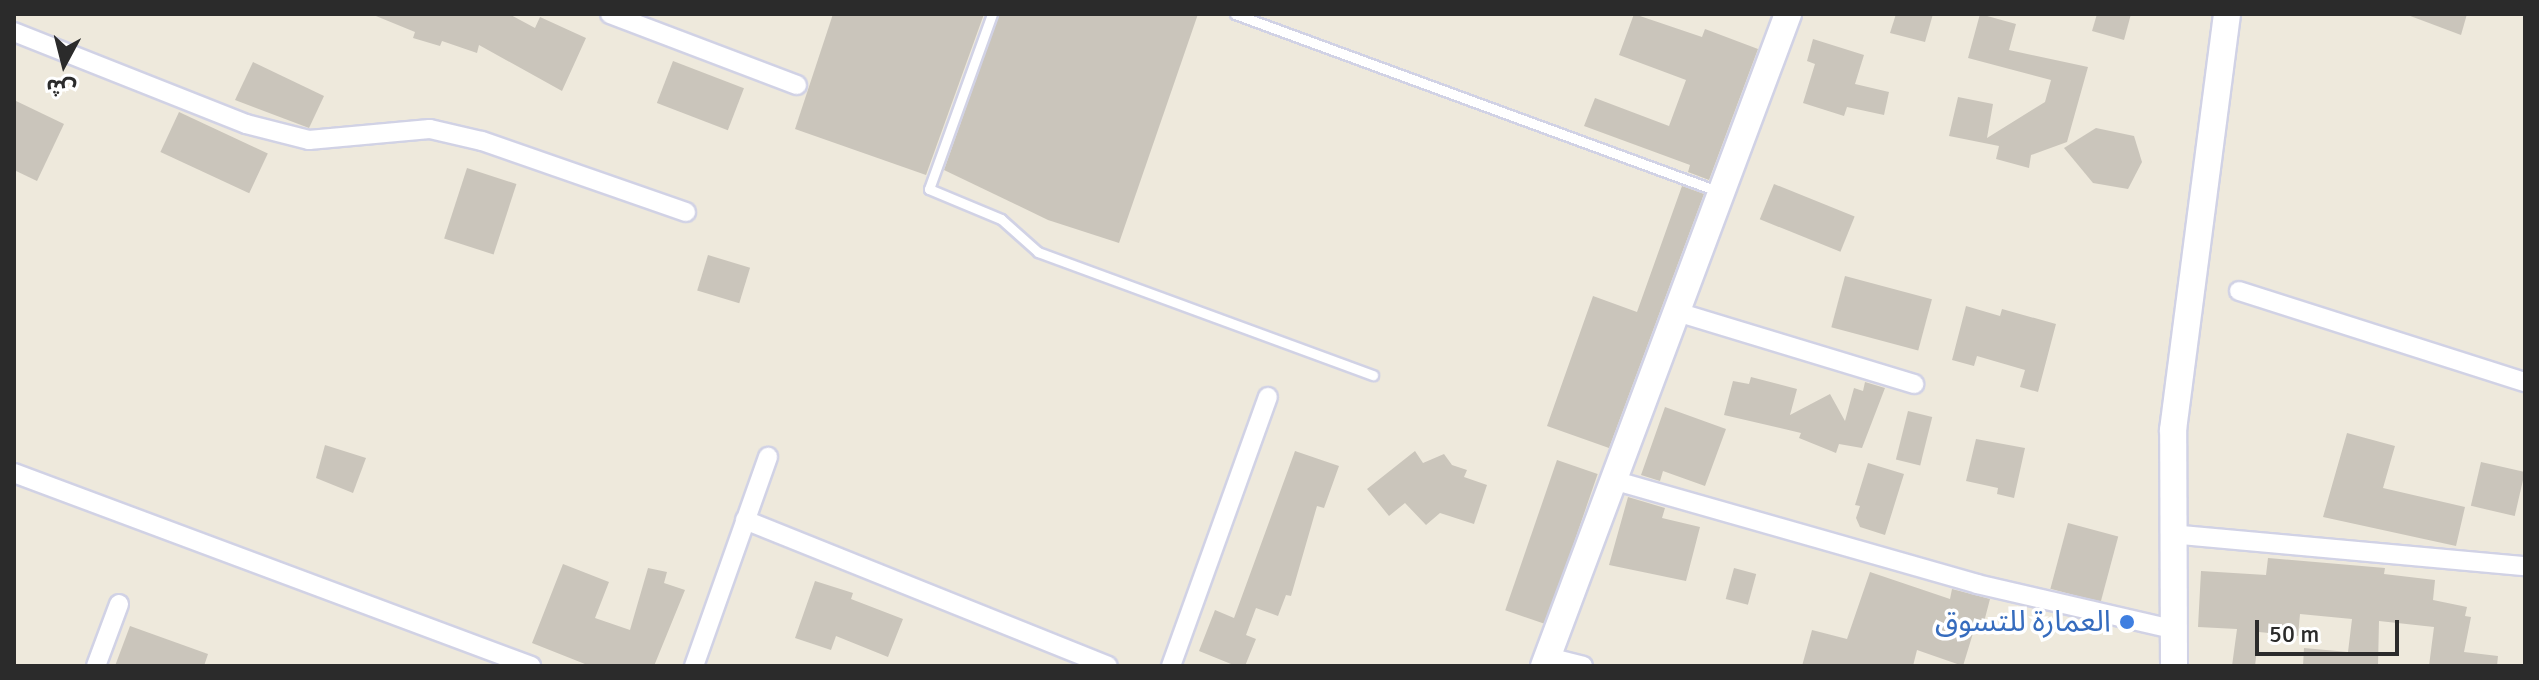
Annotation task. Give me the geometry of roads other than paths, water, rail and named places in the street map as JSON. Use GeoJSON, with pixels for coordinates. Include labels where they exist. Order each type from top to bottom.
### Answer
{"type":"FeatureCollection","features":[{"type":"Feature","properties":{"kind":"main road"},"geometry":{"type":"LineString","coordinates":[[1546,661],[1788,14]]}},
{"type":"Feature","properties":{"kind":"main road"},"geometry":{"type":"LineString","coordinates":[[2174,666],[2171,534],[2181,347],[2227,14]]}},
{"type":"Feature","properties":{"kind":"street"},"geometry":{"type":"LineString","coordinates":[[610,14],[797,85]]}},
{"type":"Feature","properties":{"kind":"street"},"geometry":{"type":"LineString","coordinates":[[14,32],[246,124],[309,140],[430,129],[482,141],[686,212]]}},
{"type":"Feature","properties":{"kind":"street"},"geometry":{"type":"LineString","coordinates":[[2239,291],[2525,382]]}},
{"type":"Feature","properties":{"kind":"street"},"geometry":{"type":"LineString","coordinates":[[1677,312],[1914,384]]}},
{"type":"Feature","properties":{"kind":"street"},"geometry":{"type":"LineString","coordinates":[[1171,666],[1268,397]]}},
{"type":"Feature","properties":{"kind":"street"},"geometry":{"type":"LineString","coordinates":[[694,666],[768,457]]}},
{"type":"Feature","properties":{"kind":"street"},"geometry":{"type":"LineString","coordinates":[[14,473],[511,662],[531,666]]}},
{"type":"Feature","properties":{"kind":"street"},"geometry":{"type":"LineString","coordinates":[[1613,480],[1977,584],[2172,629]]}},
{"type":"Feature","properties":{"kind":"street"},"geometry":{"type":"LineString","coordinates":[[745,520],[1108,666]]}},
{"type":"Feature","properties":{"kind":"street"},"geometry":{"type":"LineString","coordinates":[[2171,534],[2525,566]]}},
{"type":"Feature","properties":{"kind":"street"},"geometry":{"type":"LineString","coordinates":[[96,666],[119,604]]}},
{"type":"Feature","properties":{"kind":"street"},"geometry":{"type":"LineString","coordinates":[[1546,661],[1583,666]]}},
{"type":"Feature","properties":{"kind":"lane"},"geometry":{"type":"LineString","coordinates":[[992,14],[929,189],[1001,219],[1038,252],[1373,375]]}},
{"type":"Feature","properties":{"kind":"lane"},"geometry":{"type":"LineString","coordinates":[[1235,14],[1720,192]]}},
{"type":"Feature","properties":{"kind":"place","name":"العمارة للتسوق"},"geometry":{"type":"Point","coordinates":[2127,622]}}]}
